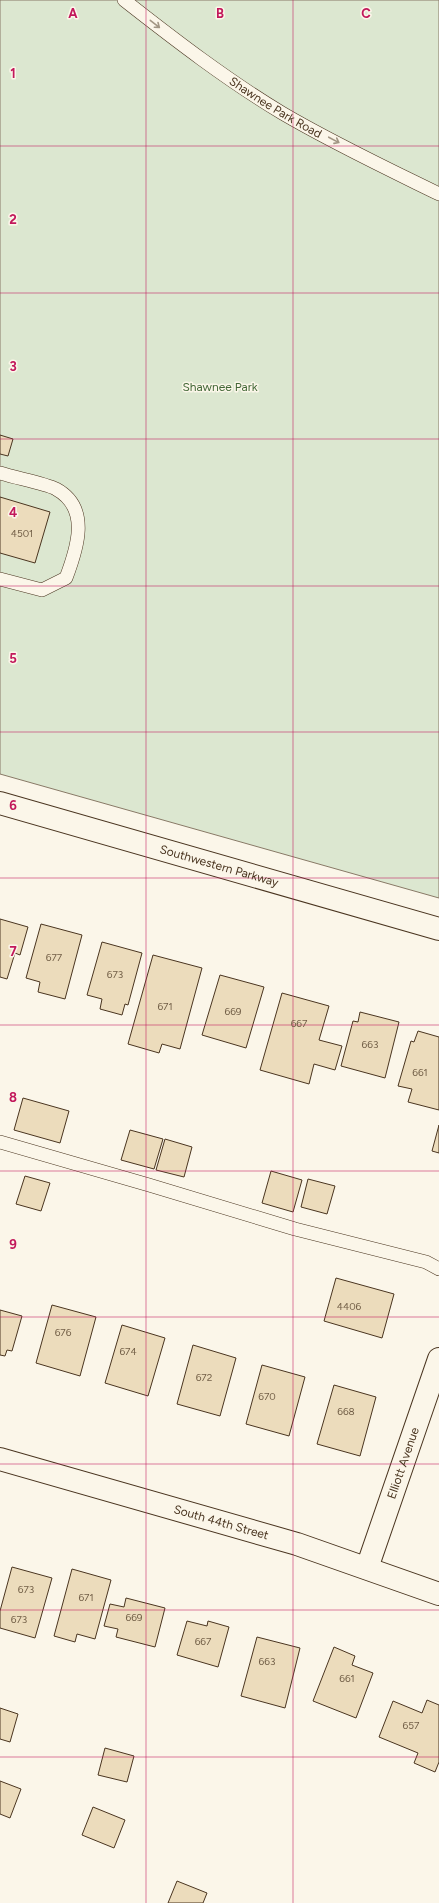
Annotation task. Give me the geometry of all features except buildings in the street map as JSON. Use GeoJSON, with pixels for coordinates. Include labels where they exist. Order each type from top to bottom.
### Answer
{"type":"FeatureCollection","features":[{"type":"Feature","properties":{"kind":"street","name":"Southwestern Parkway"},"geometry":{"type":"LineString","coordinates":[[0,803],[439,929]]}},
{"type":"Feature","properties":{"kind":"street","name":"Elliott Avenue"},"geometry":{"type":"LineString","coordinates":[[367,1568],[434,1387],[439,1359]]}},
{"type":"Feature","properties":{"kind":"street","name":"South 44th Street"},"geometry":{"type":"LineString","coordinates":[[0,1459],[297,1544],[439,1594]]}},
{"type":"Feature","properties":{"kind":"lane","name":"Shawnee Park Road"},"geometry":{"type":"LineString","coordinates":[[124,0],[202,60],[283,113],[387,169],[439,194]]}},
{"type":"Feature","properties":{"kind":"lane"},"geometry":{"type":"LineString","coordinates":[[0,473],[56,489],[72,502],[80,527],[76,553],[66,578],[42,590],[0,579]]}},
{"type":"Feature","properties":{"kind":"lane"},"geometry":{"type":"LineString","coordinates":[[0,1142],[149,1184],[295,1229],[426,1262],[439,1269]]}},
{"type":"Feature","properties":{"kind":"green space","name":"Shawnee Park"},"geometry":{"type":"Polygon","coordinates":[[[0,0],[439,0],[439,898],[0,774],[0,0]]]}}]}
